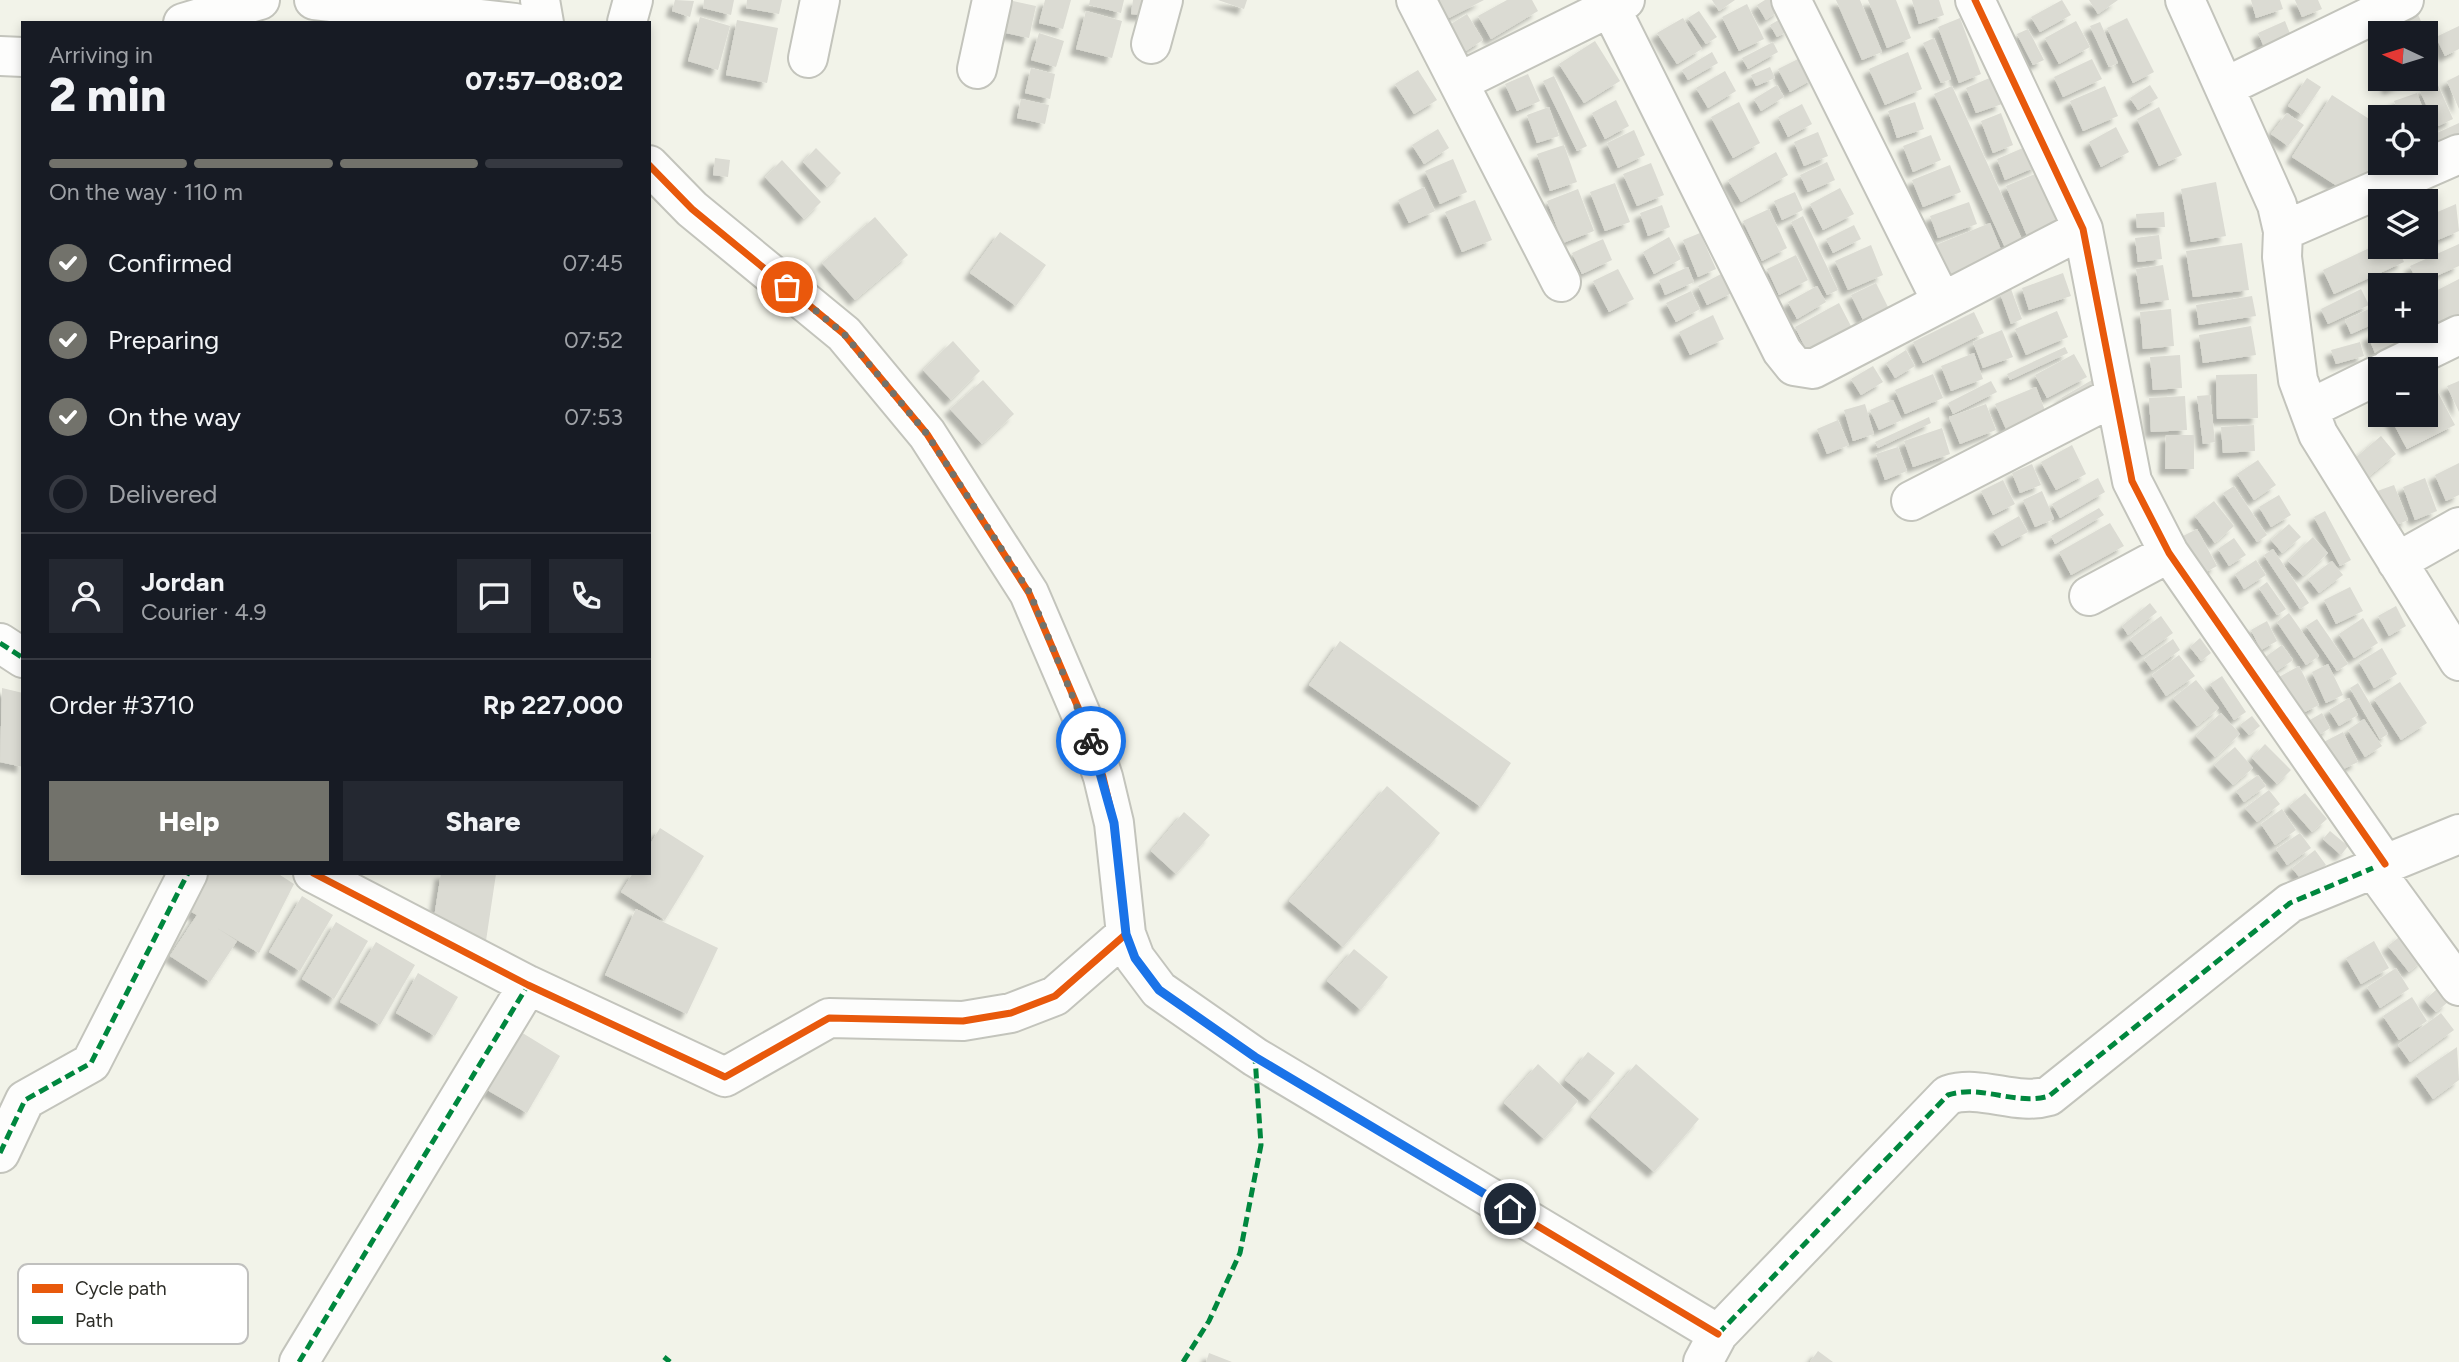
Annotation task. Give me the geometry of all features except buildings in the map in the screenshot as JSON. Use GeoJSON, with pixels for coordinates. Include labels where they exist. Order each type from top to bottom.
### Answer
{"type":"FeatureCollection","features":[{"type":"Feature","properties":{"kind":"street"},"geometry":{"type":"LineString","coordinates":[[190,21],[260,0]]}},
{"type":"Feature","properties":{"kind":"street"},"geometry":{"type":"LineString","coordinates":[[314,0],[498,21]]}},
{"type":"Feature","properties":{"kind":"street"},"geometry":{"type":"LineString","coordinates":[[540,0],[544,21]]}},
{"type":"Feature","properties":{"kind":"street"},"geometry":{"type":"LineString","coordinates":[[627,21],[633,0]]}},
{"type":"Feature","properties":{"kind":"street"},"geometry":{"type":"LineString","coordinates":[[808,58],[820,0]]}},
{"type":"Feature","properties":{"kind":"street"},"geometry":{"type":"LineString","coordinates":[[977,69],[992,0]]}},
{"type":"Feature","properties":{"kind":"street"},"geometry":{"type":"LineString","coordinates":[[1151,44],[1163,0]]}},
{"type":"Feature","properties":{"kind":"street"},"geometry":{"type":"LineString","coordinates":[[1416,0],[1561,282]]}},
{"type":"Feature","properties":{"kind":"street"},"geometry":{"type":"LineString","coordinates":[[1791,0],[1941,300]]}},
{"type":"Feature","properties":{"kind":"street"},"geometry":{"type":"LineString","coordinates":[[1975,0],[2083,229],[2132,481],[2169,553],[2459,986]]}},
{"type":"Feature","properties":{"kind":"street"},"geometry":{"type":"LineString","coordinates":[[2185,0],[2277,205],[2283,231],[2282,257],[2298,380],[2318,434],[2459,661]]}},
{"type":"Feature","properties":{"kind":"street"},"geometry":{"type":"LineString","coordinates":[[2225,87],[2404,0]]}},
{"type":"Feature","properties":{"kind":"street"},"geometry":{"type":"LineString","coordinates":[[1459,82],[1618,4],[1782,351],[1794,366],[1813,369],[1941,300],[2083,229]]}},
{"type":"Feature","properties":{"kind":"street"},"geometry":{"type":"LineString","coordinates":[[0,56],[21,57]]}},
{"type":"Feature","properties":{"kind":"street"},"geometry":{"type":"LineString","coordinates":[[2283,231],[2459,154]]}},
{"type":"Feature","properties":{"kind":"street"},"geometry":{"type":"LineString","coordinates":[[651,166],[692,209],[844,334],[927,434],[1030,593],[1083,719],[1103,777],[1114,823],[1126,934],[1135,958],[1159,990],[1255,1057],[1711,1348],[1948,1095],[1964,1090],[2026,1100],[2049,1096],[2290,903],[2459,834]]}},
{"type":"Feature","properties":{"kind":"street"},"geometry":{"type":"LineString","coordinates":[[2414,357],[2459,335]]}},
{"type":"Feature","properties":{"kind":"street"},"geometry":{"type":"LineString","coordinates":[[2309,409],[2368,380]]}},
{"type":"Feature","properties":{"kind":"street"},"geometry":{"type":"LineString","coordinates":[[1911,502],[2115,396]]}},
{"type":"Feature","properties":{"kind":"street"},"geometry":{"type":"LineString","coordinates":[[2397,562],[2459,527]]}},
{"type":"Feature","properties":{"kind":"street"},"geometry":{"type":"LineString","coordinates":[[2089,596],[2169,553]]}},
{"type":"Feature","properties":{"kind":"street"},"geometry":{"type":"LineString","coordinates":[[0,643],[21,657]]}},
{"type":"Feature","properties":{"kind":"street"},"geometry":{"type":"LineString","coordinates":[[0,1153],[25,1100],[91,1063],[187,875]]}},
{"type":"Feature","properties":{"kind":"street"},"geometry":{"type":"LineString","coordinates":[[317,875],[528,985],[725,1077],[829,1018],[894,1022],[963,1021],[1012,1013],[1055,996],[1126,934]]}},
{"type":"Feature","properties":{"kind":"street"},"geometry":{"type":"LineString","coordinates":[[299,1362],[528,985]]}},
{"type":"Feature","properties":{"kind":"marked path"},"geometry":{"type":"LineString","coordinates":[[0,643],[21,657]]}},
{"type":"Feature","properties":{"kind":"marked path"},"geometry":{"type":"LineString","coordinates":[[1718,1334],[1948,1095],[1973,1092],[2024,1099],[2049,1096],[2290,903],[2373,868]]}},
{"type":"Feature","properties":{"kind":"marked path"},"geometry":{"type":"LineString","coordinates":[[0,1153],[25,1100],[91,1063],[187,875]]}},
{"type":"Feature","properties":{"kind":"marked path"},"geometry":{"type":"LineString","coordinates":[[299,1362],[528,985]]}},
{"type":"Feature","properties":{"kind":"marked path"},"geometry":{"type":"LineString","coordinates":[[1183,1362],[1209,1321],[1240,1253],[1261,1145],[1255,1057]]}},
{"type":"Feature","properties":{"kind":"marked path"},"geometry":{"type":"LineString","coordinates":[[664,1357],[670,1362]]}},
{"type":"Feature","properties":{"kind":"cycle path"},"geometry":{"type":"LineString","coordinates":[[1975,0],[2083,229],[2132,481],[2169,553],[2385,864]]}},
{"type":"Feature","properties":{"kind":"cycle path"},"geometry":{"type":"LineString","coordinates":[[651,167],[692,209],[844,334],[927,434],[1029,593],[1083,719],[1103,777],[1114,823],[1126,934],[1135,958],[1159,990],[1255,1057],[1718,1334]]}},
{"type":"Feature","properties":{"kind":"cycle path"},"geometry":{"type":"LineString","coordinates":[[317,875],[528,985],[725,1077],[829,1018],[963,1021],[1011,1013],[1055,996],[1126,934]]}},
{"type":"Feature","properties":{"kind":"way so far"},"geometry":{"type":"LineString","coordinates":[[787,287],[844,334],[927,434],[1030,593],[1091,741]]}},
{"type":"Feature","properties":{"kind":"route"},"geometry":{"type":"LineString","coordinates":[[1091,741],[1114,823],[1126,934],[1135,958],[1159,990],[1255,1057],[1510,1209]]}}]}
